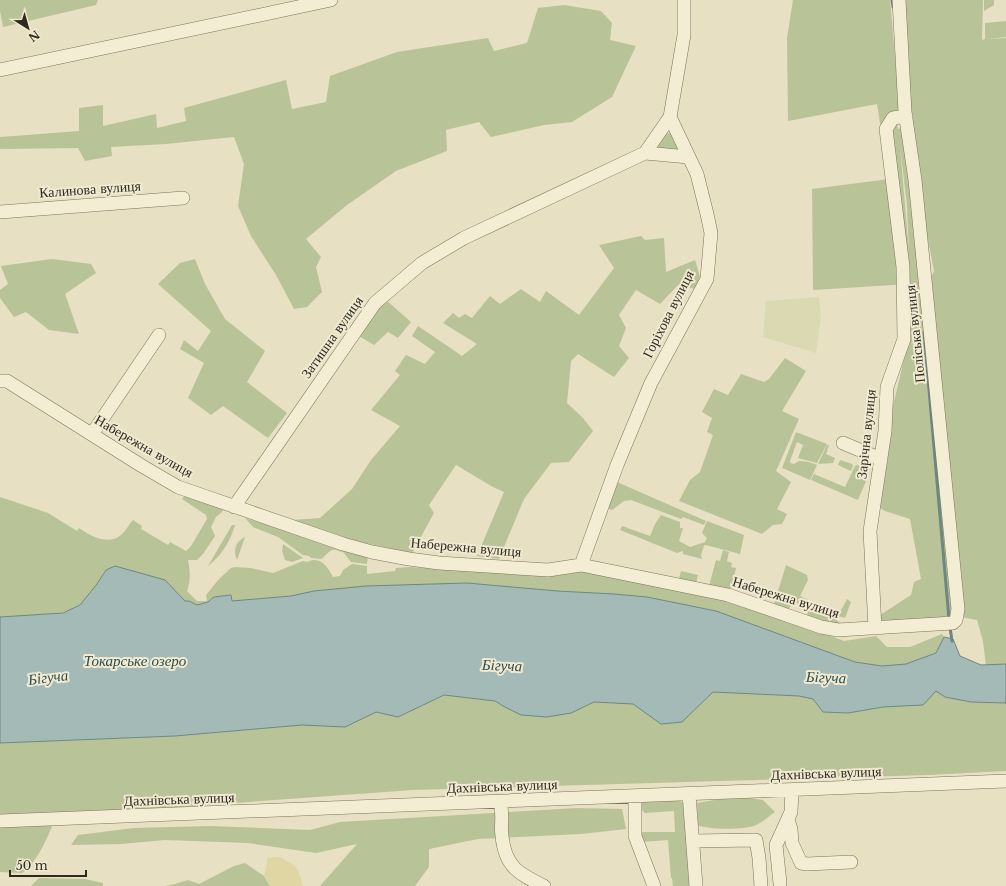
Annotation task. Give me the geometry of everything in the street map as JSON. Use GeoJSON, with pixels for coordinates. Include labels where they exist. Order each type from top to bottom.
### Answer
{"type":"FeatureCollection","features":[{"type":"Feature","properties":{"kind":"street"},"geometry":{"type":"LineString","coordinates":[[0,70],[331,0]]}},
{"type":"Feature","properties":{"kind":"street"},"geometry":{"type":"LineString","coordinates":[[684,0],[684,35],[670,116],[645,153],[689,157]]}},
{"type":"Feature","properties":{"kind":"street","name":"Поліська вулиця"},"geometry":{"type":"LineString","coordinates":[[899,0],[906,116],[916,180],[958,609],[956,620],[947,623],[913,626]]}},
{"type":"Feature","properties":{"kind":"street","name":"Горіхова вулиця"},"geometry":{"type":"LineString","coordinates":[[581,565],[617,465],[651,383],[706,279],[711,233],[708,214],[697,174],[670,116]]}},
{"type":"Feature","properties":{"kind":"street","name":"Зарічна вулиця"},"geometry":{"type":"LineString","coordinates":[[875,628],[870,530],[885,431],[887,387],[904,339],[902,267],[886,129],[893,118],[906,116]]}},
{"type":"Feature","properties":{"kind":"street","name":"Затишна вулиця"},"geometry":{"type":"LineString","coordinates":[[234,507],[375,303],[392,288],[422,263],[464,238],[645,153]]}},
{"type":"Feature","properties":{"kind":"street","name":"Калинова вулиця"},"geometry":{"type":"LineString","coordinates":[[0,212],[183,198]]}},
{"type":"Feature","properties":{"kind":"street"},"geometry":{"type":"LineString","coordinates":[[92,434],[159,335]]}},
{"type":"Feature","properties":{"kind":"street","name":"Набережна вулиця"},"geometry":{"type":"LineString","coordinates":[[2,378],[178,487],[343,544],[372,552],[439,563],[548,570],[581,565],[728,595],[826,628],[838,630],[913,626]]}},
{"type":"Feature","properties":{"kind":"street"},"geometry":{"type":"LineString","coordinates":[[843,443],[881,459]]}},
{"type":"Feature","properties":{"kind":"street","name":"Дахнівська вулиця"},"geometry":{"type":"LineString","coordinates":[[0,821],[1006,781]]}},
{"type":"Feature","properties":{"kind":"street"},"geometry":{"type":"LineString","coordinates":[[780,883],[776,845],[791,812],[792,790]]}},
{"type":"Feature","properties":{"kind":"street"},"geometry":{"type":"LineString","coordinates":[[689,794],[696,886]]}},
{"type":"Feature","properties":{"kind":"street"},"geometry":{"type":"LineString","coordinates":[[635,796],[636,836],[654,886]]}},
{"type":"Feature","properties":{"kind":"street"},"geometry":{"type":"LineString","coordinates":[[500,802],[503,812],[502,836],[505,853],[509,861],[521,875],[544,886]]}},
{"type":"Feature","properties":{"kind":"street"},"geometry":{"type":"LineString","coordinates":[[788,820],[792,829],[792,843],[801,863],[851,862]]}},
{"type":"Feature","properties":{"kind":"street"},"geometry":{"type":"LineString","coordinates":[[693,841],[756,840],[761,886]]}},
{"type":"Feature","properties":{"kind":"shaded area"},"geometry":{"type":"Polygon","coordinates":[[[819,297],[821,316],[816,353],[763,337],[766,301],[819,297]]]}},
{"type":"Feature","properties":{"kind":"green space"},"geometry":{"type":"Polygon","coordinates":[[[0,0],[98,0],[96,5],[3,27],[0,11],[0,0]]]}},
{"type":"Feature","properties":{"kind":"green space"},"geometry":{"type":"Polygon","coordinates":[[[793,0],[890,0],[900,113],[895,114],[898,129],[902,128],[906,130],[952,614],[915,628],[883,625],[877,617],[911,595],[914,582],[921,579],[910,519],[885,511],[879,507],[885,451],[893,406],[904,359],[909,284],[813,290],[812,189],[889,179],[877,104],[788,121],[787,38],[793,0]],[[900,146],[909,252],[907,206],[900,146]]]}},
{"type":"Feature","properties":{"kind":"green space"},"geometry":{"type":"Polygon","coordinates":[[[896,0],[983,0],[982,40],[985,39],[985,23],[1006,21],[1006,37],[986,39],[1006,38],[1006,664],[986,666],[983,641],[977,620],[961,617],[931,278],[934,271],[922,208],[923,194],[896,0]]]}},
{"type":"Feature","properties":{"kind":"green space"},"geometry":{"type":"Polygon","coordinates":[[[984,0],[994,0],[994,5],[984,11],[984,0]]]}},
{"type":"Feature","properties":{"kind":"green space"},"geometry":{"type":"Polygon","coordinates":[[[564,5],[601,11],[612,23],[610,40],[636,46],[612,97],[572,122],[544,125],[491,137],[479,122],[446,130],[447,151],[396,171],[347,205],[306,239],[321,257],[316,267],[322,292],[307,307],[294,309],[276,275],[251,236],[238,206],[244,164],[234,137],[166,144],[111,147],[112,156],[85,161],[78,148],[0,149],[0,137],[79,131],[79,108],[103,105],[103,126],[156,114],[157,128],[186,121],[184,108],[286,80],[292,109],[326,102],[330,76],[397,52],[488,38],[494,51],[527,43],[538,8],[564,5]]]}},
{"type":"Feature","properties":{"kind":"green space"},"geometry":{"type":"Polygon","coordinates":[[[668,133],[672,133],[680,152],[659,149],[658,145],[668,133]]]}},
{"type":"Feature","properties":{"kind":"green space"},"geometry":{"type":"Polygon","coordinates":[[[641,236],[645,240],[664,238],[666,272],[695,260],[700,277],[695,289],[678,285],[660,304],[636,290],[619,315],[626,328],[619,346],[629,358],[614,377],[578,354],[571,361],[567,403],[583,418],[593,431],[569,462],[551,463],[524,499],[499,559],[477,556],[504,492],[456,465],[429,505],[434,513],[412,553],[328,535],[286,522],[286,517],[292,520],[320,518],[352,489],[371,460],[400,426],[371,410],[400,375],[395,371],[406,355],[425,364],[435,352],[412,336],[418,326],[462,356],[477,344],[443,323],[453,313],[459,318],[465,314],[472,318],[490,296],[500,304],[521,289],[540,302],[546,291],[579,315],[614,268],[599,245],[641,236]]]}},
{"type":"Feature","properties":{"kind":"green space"},"geometry":{"type":"Polygon","coordinates":[[[52,259],[91,264],[96,273],[65,294],[79,334],[49,330],[26,312],[14,317],[0,298],[0,290],[8,284],[1,266],[52,259]]]}},
{"type":"Feature","properties":{"kind":"green space"},"geometry":{"type":"Polygon","coordinates":[[[195,259],[205,284],[225,319],[265,351],[247,382],[287,413],[268,438],[223,406],[211,415],[188,398],[204,363],[180,349],[184,340],[198,351],[211,331],[158,284],[180,263],[195,259]]]}},
{"type":"Feature","properties":{"kind":"green space"},"geometry":{"type":"Polygon","coordinates":[[[386,300],[411,322],[398,338],[388,332],[374,345],[359,336],[386,300]]]}},
{"type":"Feature","properties":{"kind":"green space"},"geometry":{"type":"Polygon","coordinates":[[[785,358],[806,371],[782,411],[799,419],[776,471],[791,482],[777,509],[787,514],[782,524],[773,525],[762,534],[679,501],[690,480],[700,472],[713,435],[707,432],[712,418],[702,412],[714,389],[728,395],[741,374],[764,382],[769,379],[785,358]]]}},
{"type":"Feature","properties":{"kind":"green space"},"geometry":{"type":"Polygon","coordinates":[[[796,432],[827,444],[817,463],[798,458],[803,445],[797,442],[790,463],[794,464],[799,461],[817,465],[810,480],[782,468],[796,432]]]}},
{"type":"Feature","properties":{"kind":"green space"},"geometry":{"type":"Polygon","coordinates":[[[827,445],[829,445],[826,454],[835,458],[833,463],[818,464],[827,445]]]}},
{"type":"Feature","properties":{"kind":"green space"},"geometry":{"type":"Polygon","coordinates":[[[840,460],[852,464],[853,466],[851,471],[838,465],[840,460]]]}},
{"type":"Feature","properties":{"kind":"green space"},"geometry":{"type":"Polygon","coordinates":[[[857,465],[868,469],[866,481],[858,500],[811,480],[814,474],[845,487],[855,466],[857,465]]]}},
{"type":"Feature","properties":{"kind":"green space"},"geometry":{"type":"Polygon","coordinates":[[[617,482],[706,521],[704,525],[683,517],[681,519],[631,500],[624,501],[612,510],[609,509],[608,505],[617,482]]]}},
{"type":"Feature","properties":{"kind":"green space"},"geometry":{"type":"Polygon","coordinates":[[[185,495],[223,510],[216,517],[211,527],[215,536],[203,554],[197,560],[188,560],[190,576],[187,591],[197,601],[207,601],[206,595],[219,579],[231,568],[251,568],[273,573],[303,561],[307,562],[312,560],[323,563],[329,569],[333,577],[340,576],[343,570],[352,564],[367,566],[367,574],[395,571],[396,568],[409,567],[487,572],[567,574],[583,570],[612,578],[631,578],[720,597],[776,615],[844,641],[876,636],[887,647],[910,647],[942,634],[944,637],[936,653],[906,664],[882,666],[855,662],[716,611],[647,597],[467,583],[366,586],[314,591],[291,596],[232,601],[231,595],[214,597],[208,602],[197,605],[189,601],[185,602],[183,599],[106,570],[87,598],[73,609],[42,616],[0,617],[0,497],[48,513],[77,531],[79,528],[94,537],[105,540],[111,540],[121,535],[133,520],[142,526],[141,529],[168,545],[170,542],[186,551],[191,546],[207,519],[206,515],[182,499],[185,495]]]}},
{"type":"Feature","properties":{"kind":"green space"},"geometry":{"type":"Polygon","coordinates":[[[661,515],[680,522],[680,528],[683,528],[679,541],[690,547],[705,542],[707,538],[702,533],[707,521],[744,535],[740,554],[706,545],[696,548],[704,546],[701,555],[702,559],[683,554],[683,551],[677,553],[620,530],[622,526],[650,536],[661,515]]]}},
{"type":"Feature","properties":{"kind":"green space"},"geometry":{"type":"Polygon","coordinates":[[[245,518],[368,556],[367,564],[351,562],[343,552],[334,550],[330,551],[321,559],[303,555],[278,537],[253,527],[245,518]]]}},
{"type":"Feature","properties":{"kind":"green space"},"geometry":{"type":"Polygon","coordinates":[[[232,525],[235,525],[228,543],[221,553],[208,566],[232,525]]]}},
{"type":"Feature","properties":{"kind":"green space"},"geometry":{"type":"Polygon","coordinates":[[[245,537],[237,560],[235,550],[237,544],[245,537]]]}},
{"type":"Feature","properties":{"kind":"green space"},"geometry":{"type":"Polygon","coordinates":[[[283,544],[303,558],[292,562],[285,560],[282,551],[283,544]]]}},
{"type":"Feature","properties":{"kind":"green space"},"geometry":{"type":"Polygon","coordinates":[[[723,550],[729,552],[727,561],[732,563],[731,567],[736,568],[731,591],[709,586],[716,560],[720,561],[723,550]]]}},
{"type":"Feature","properties":{"kind":"green space"},"geometry":{"type":"Polygon","coordinates":[[[786,565],[807,575],[808,580],[800,596],[808,600],[805,606],[793,602],[789,609],[774,604],[786,565]]]}},
{"type":"Feature","properties":{"kind":"green space"},"geometry":{"type":"Polygon","coordinates":[[[681,571],[698,575],[696,583],[679,579],[681,571]]]}},
{"type":"Feature","properties":{"kind":"green space"},"geometry":{"type":"Polygon","coordinates":[[[847,599],[851,602],[845,618],[838,616],[847,599]]]}},
{"type":"Feature","properties":{"kind":"green space"},"geometry":{"type":"Polygon","coordinates":[[[810,608],[825,615],[830,614],[842,625],[831,626],[806,616],[810,608]]]}},
{"type":"Feature","properties":{"kind":"green space"},"geometry":{"type":"Polygon","coordinates":[[[936,691],[971,702],[1006,703],[1006,771],[929,775],[413,790],[111,812],[0,816],[0,743],[175,736],[302,725],[345,727],[376,712],[398,717],[444,695],[495,701],[505,707],[583,707],[594,702],[633,704],[661,724],[682,722],[713,692],[799,696],[813,699],[823,712],[848,713],[883,707],[936,691]]]}},
{"type":"Feature","properties":{"kind":"green space"},"geometry":{"type":"Polygon","coordinates":[[[737,796],[763,800],[775,812],[764,821],[751,827],[718,829],[698,825],[697,803],[737,796]]]}},
{"type":"Feature","properties":{"kind":"green space"},"geometry":{"type":"Polygon","coordinates":[[[679,800],[683,803],[691,886],[673,886],[668,840],[642,842],[640,834],[642,832],[675,832],[674,811],[645,813],[641,809],[642,802],[679,800]]]}},
{"type":"Feature","properties":{"kind":"green space"},"geometry":{"type":"Polygon","coordinates":[[[577,808],[622,809],[626,829],[581,834],[478,839],[429,849],[429,867],[415,886],[320,886],[357,844],[316,853],[248,843],[165,840],[121,844],[71,845],[78,835],[134,828],[210,826],[310,830],[340,822],[577,808]]]}},
{"type":"Feature","properties":{"kind":"green space"},"geometry":{"type":"Polygon","coordinates":[[[53,824],[40,851],[32,863],[22,873],[0,872],[0,827],[53,824]]]}},
{"type":"Feature","properties":{"kind":"green space"},"geometry":{"type":"Polygon","coordinates":[[[245,863],[264,876],[270,886],[165,886],[188,880],[199,884],[234,866],[245,863]]]}},
{"type":"Feature","properties":{"kind":"green space"},"geometry":{"type":"Polygon","coordinates":[[[39,878],[85,879],[103,883],[103,886],[31,886],[39,878]]]}},
{"type":"Feature","properties":{"kind":"sand"},"geometry":{"type":"Polygon","coordinates":[[[279,857],[294,865],[300,875],[303,886],[270,886],[264,876],[268,858],[279,857]]]}},
{"type":"Feature","properties":{"kind":"water","name":"Токарське озеро"},"geometry":{"type":"Polygon","coordinates":[[[115,566],[165,580],[185,601],[189,601],[197,605],[208,602],[214,597],[231,595],[232,601],[291,596],[314,591],[366,586],[467,583],[647,597],[716,611],[855,662],[882,666],[906,664],[936,653],[944,637],[953,639],[960,656],[981,665],[1006,664],[1006,703],[971,702],[945,697],[936,691],[923,705],[883,707],[848,713],[823,712],[813,699],[799,696],[713,692],[682,722],[661,724],[633,704],[594,702],[571,713],[547,717],[521,715],[495,701],[444,695],[398,717],[376,712],[345,727],[302,725],[175,736],[0,743],[0,617],[63,613],[80,605],[106,570],[115,566]]]}},
{"type":"Feature","properties":{"kind":"waterway"},"geometry":{"type":"LineString","coordinates":[[892,0],[893,7]]}},
{"type":"Feature","properties":{"kind":"waterway"},"geometry":{"type":"LineString","coordinates":[[924,332],[949,619]]}},
{"type":"Feature","properties":{"kind":"waterway"},"geometry":{"type":"LineString","coordinates":[[950,627],[952,641]]}},
{"type":"Feature","properties":{"kind":"water label","name":"Бігуча"},"geometry":{"type":"Point","coordinates":[502,665]}},
{"type":"Feature","properties":{"kind":"water label","name":"Бігуча"},"geometry":{"type":"Point","coordinates":[48,677]}},
{"type":"Feature","properties":{"kind":"water label","name":"Бігуча"},"geometry":{"type":"Point","coordinates":[826,677]}}]}
